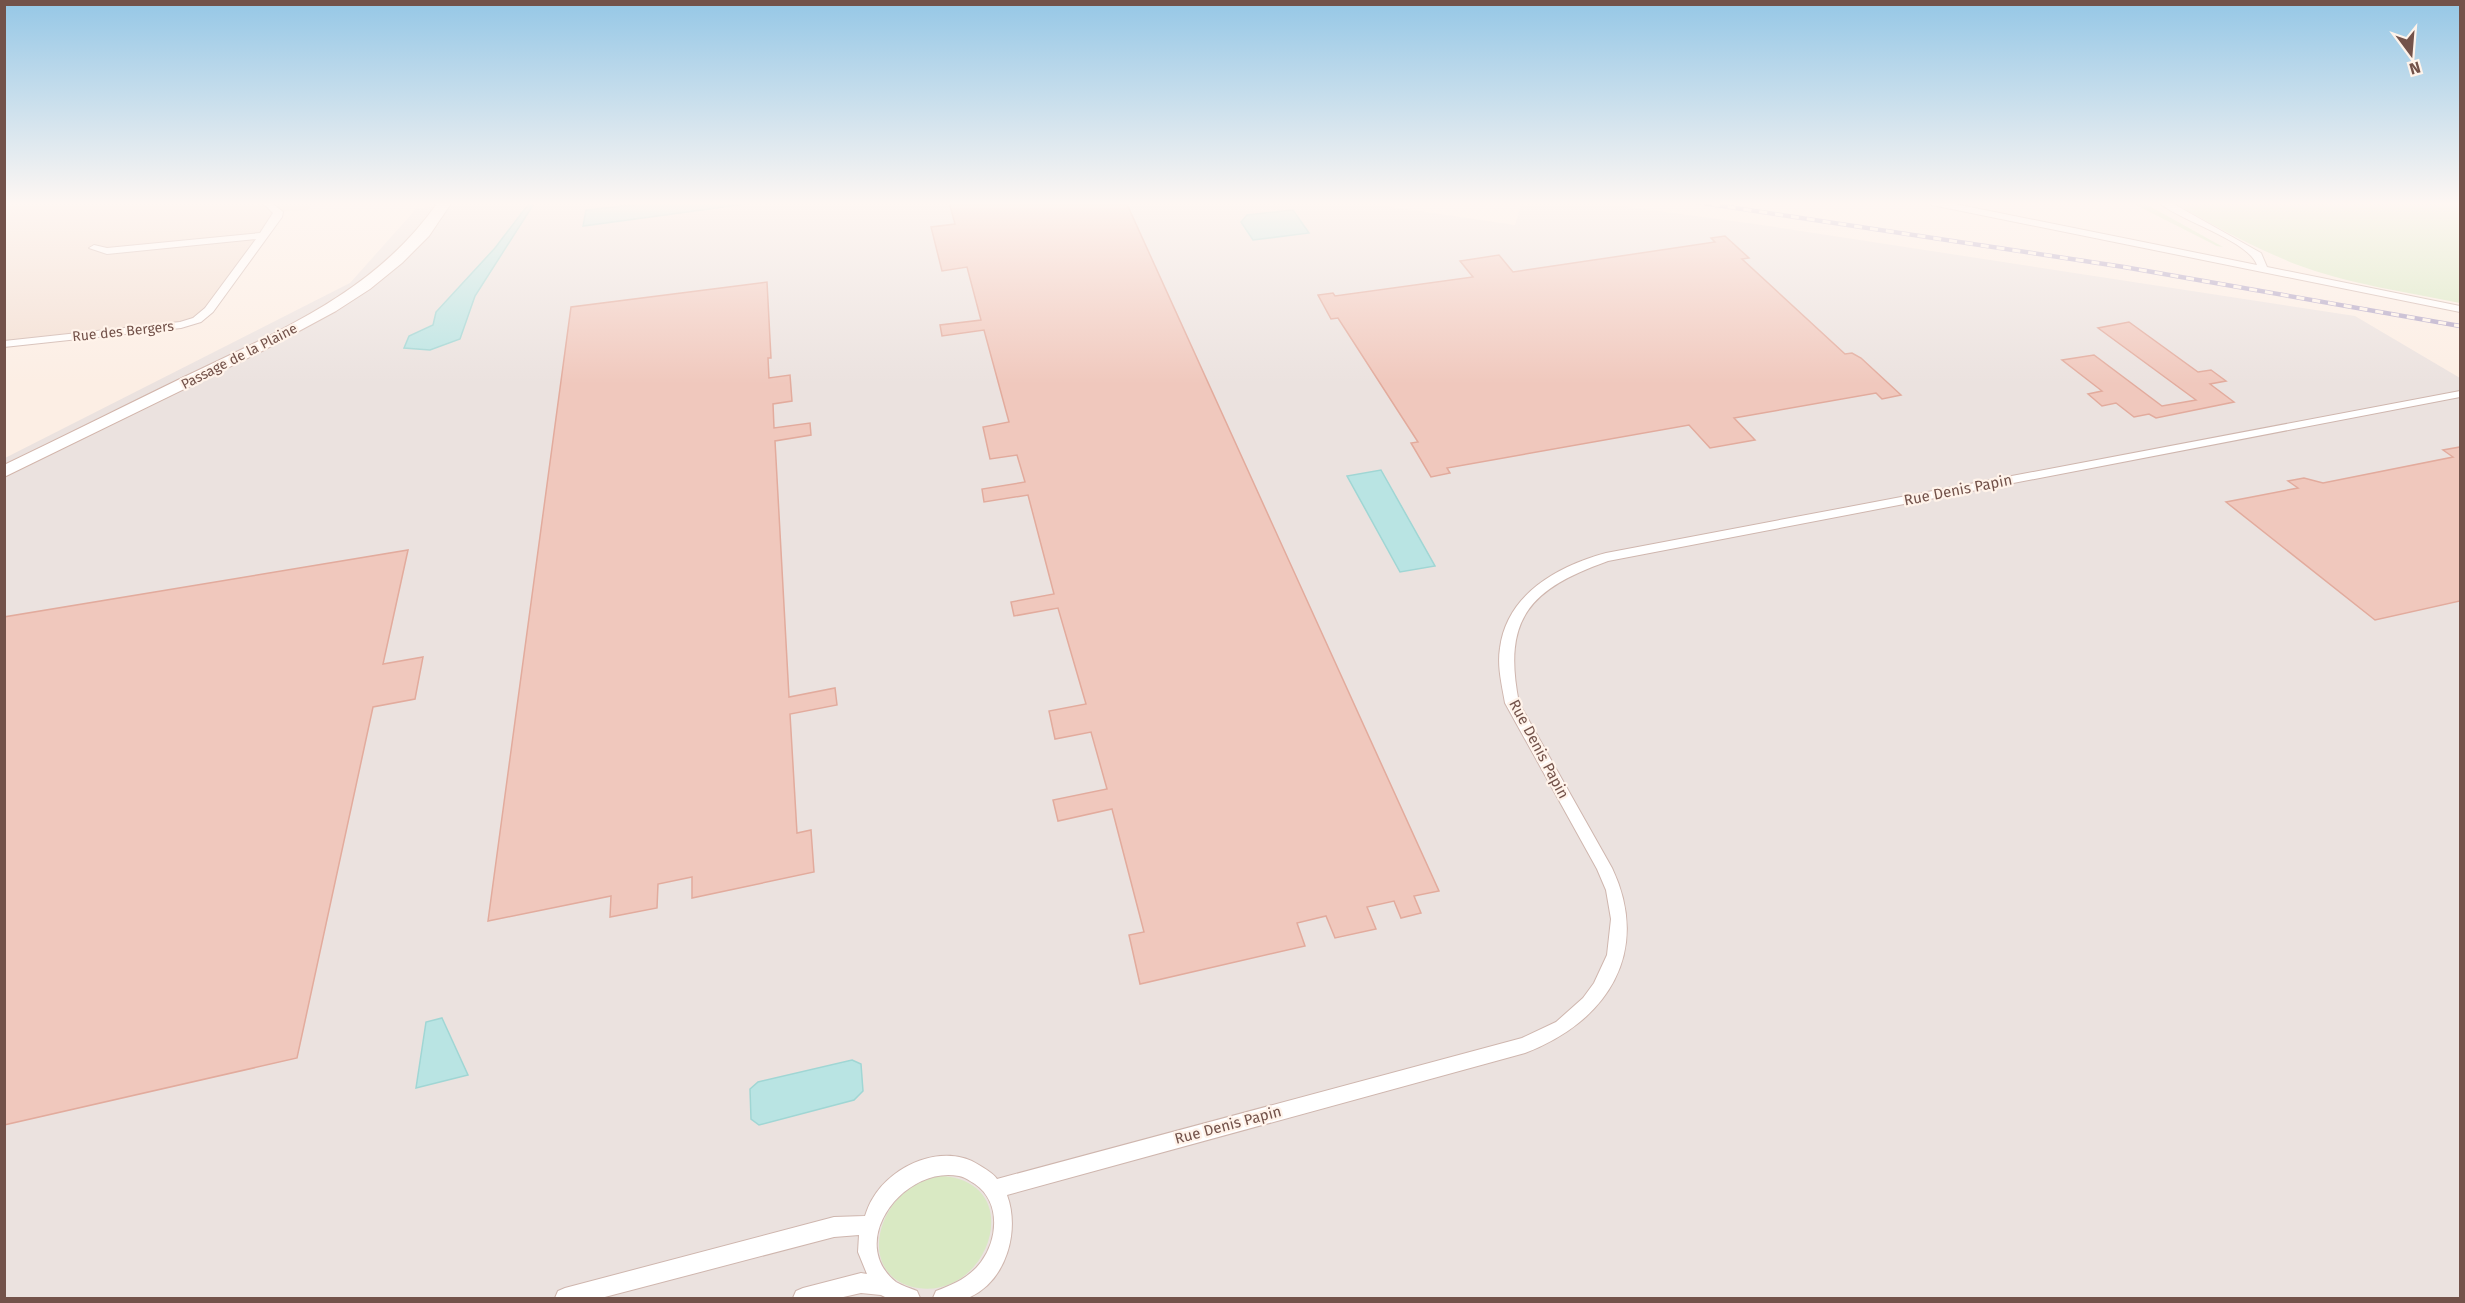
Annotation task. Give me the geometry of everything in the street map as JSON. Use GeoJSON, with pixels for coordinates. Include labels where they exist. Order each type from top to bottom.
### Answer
{"type":"FeatureCollection","features":[{"type":"Feature","properties":{"kind":"street","name":"Rue des Bergers"},"geometry":{"type":"LineString","coordinates":[[4,344],[181,325],[197,320],[209,310],[242,263]]}},
{"type":"Feature","properties":{"kind":"street","name":"Passage de la Plaine"},"geometry":{"type":"LineString","coordinates":[[4,472],[251,350],[326,310],[370,281],[392,263]]}},
{"type":"Feature","properties":{"kind":"street"},"geometry":{"type":"LineString","coordinates":[[2237,263],[2460,309]]}},
{"type":"Feature","properties":{"kind":"street"},"geometry":{"type":"LineString","coordinates":[[2261,263],[2263,268]]}},
{"type":"Feature","properties":{"kind":"street","name":"Rue Denis Papin"},"geometry":{"type":"LineString","coordinates":[[995,1189],[1525,1045],[1563,1027],[1590,1003],[1607,977],[1616,953],[1617,901],[1601,862],[1512,703],[1505,678],[1504,655],[1510,627],[1522,607],[1538,590],[1561,573],[1606,557],[2460,394]]}},
{"type":"Feature","properties":{"kind":"street"},"geometry":{"type":"LineString","coordinates":[[910,1299],[900,1296],[884,1285],[872,1268],[867,1247],[869,1225],[879,1203],[895,1184],[915,1171],[937,1164],[960,1165],[980,1174],[995,1189],[1004,1208],[1004,1231],[998,1253],[984,1274],[965,1290],[943,1299]]}},
{"type":"Feature","properties":{"kind":"street"},"geometry":{"type":"LineString","coordinates":[[565,1299],[834,1227],[869,1225]]}},
{"type":"Feature","properties":{"kind":"street"},"geometry":{"type":"LineString","coordinates":[[803,1299],[861,1283],[884,1285]]}},
{"type":"Feature","properties":{"kind":"shaded area"},"geometry":{"type":"Polygon","coordinates":[[[5,263],[243,263],[196,322],[174,328],[5,342],[5,263]]]}},
{"type":"Feature","properties":{"kind":"shaded area"},"geometry":{"type":"Polygon","coordinates":[[[368,263],[2008,263],[2355,316],[2460,378],[2460,1298],[5,1298],[5,458],[350,283],[368,263]]]}},
{"type":"Feature","properties":{"kind":"green space"},"geometry":{"type":"Polygon","coordinates":[[[2292,263],[2460,263],[2460,303],[2356,282],[2292,263]]]}},
{"type":"Feature","properties":{"kind":"green space"},"geometry":{"type":"Polygon","coordinates":[[[941,1176],[968,1183],[984,1197],[991,1217],[989,1238],[980,1259],[964,1276],[943,1287],[918,1288],[898,1281],[885,1268],[879,1251],[880,1232],[888,1213],[900,1196],[918,1183],[941,1176]]]}},
{"type":"Feature","properties":{"kind":"water"},"geometry":{"type":"Polygon","coordinates":[[[481,263],[496,263],[475,296],[460,339],[430,350],[404,348],[409,336],[433,325],[436,312],[481,263]]]}},
{"type":"Feature","properties":{"kind":"water"},"geometry":{"type":"Polygon","coordinates":[[[1381,470],[1435,566],[1400,572],[1347,476],[1381,470]]]}},
{"type":"Feature","properties":{"kind":"water"},"geometry":{"type":"Polygon","coordinates":[[[442,1018],[468,1075],[416,1088],[426,1022],[442,1018]]]}},
{"type":"Feature","properties":{"kind":"water"},"geometry":{"type":"Polygon","coordinates":[[[852,1060],[861,1064],[863,1091],[854,1100],[759,1125],[751,1119],[750,1089],[758,1082],[852,1060]]]}},
{"type":"Feature","properties":{"kind":"building"},"geometry":{"type":"Polygon","coordinates":[[[940,263],[1154,263],[1439,891],[1414,896],[1421,913],[1401,918],[1394,901],[1367,907],[1376,929],[1335,938],[1326,916],[1297,923],[1305,946],[1140,984],[1129,935],[1144,932],[1112,809],[1058,821],[1053,800],[1107,789],[1091,732],[1055,739],[1049,711],[1086,704],[1058,608],[1014,616],[1011,602],[1054,594],[1028,495],[984,502],[982,489],[1025,482],[1017,455],[990,459],[983,427],[1009,422],[984,330],[942,336],[940,325],[981,320],[967,267],[942,271],[940,263]]]}},
{"type":"Feature","properties":{"kind":"building"},"geometry":{"type":"Polygon","coordinates":[[[1461,263],[1505,263],[1513,272],[1575,263],[1746,263],[1845,354],[1852,353],[1861,358],[1901,395],[1882,399],[1876,393],[1734,418],[1755,440],[1710,448],[1689,425],[1447,468],[1450,473],[1431,477],[1411,443],[1418,442],[1338,318],[1331,319],[1318,295],[1333,293],[1335,296],[1473,277],[1461,263]]]}},
{"type":"Feature","properties":{"kind":"building"},"geometry":{"type":"Polygon","coordinates":[[[767,282],[771,358],[768,358],[769,378],[790,375],[792,401],[773,404],[774,428],[810,423],[811,435],[775,441],[789,697],[835,688],[837,705],[790,714],[797,833],[811,830],[814,872],[692,898],[692,877],[658,884],[657,908],[610,917],[611,896],[488,921],[571,307],[767,282]]]}},
{"type":"Feature","properties":{"kind":"building"},"geometry":{"type":"Polygon","coordinates":[[[2129,322],[2198,372],[2211,370],[2226,381],[2210,384],[2234,402],[2156,418],[2149,414],[2134,417],[2116,403],[2102,406],[2088,394],[2102,391],[2062,360],[2094,355],[2162,406],[2196,400],[2098,328],[2129,322]]]}},
{"type":"Feature","properties":{"kind":"building"},"geometry":{"type":"Polygon","coordinates":[[[2460,447],[2460,601],[2375,620],[2226,502],[2298,488],[2288,481],[2304,478],[2323,483],[2453,457],[2443,450],[2460,447]]]}},
{"type":"Feature","properties":{"kind":"building"},"geometry":{"type":"Polygon","coordinates":[[[408,550],[383,664],[423,657],[415,699],[373,707],[297,1058],[4,1125],[4,617],[408,550]]]}},
{"type":"Feature","properties":{"kind":"railway"},"geometry":{"type":"LineString","coordinates":[[2096,263],[2460,326]]}}]}
